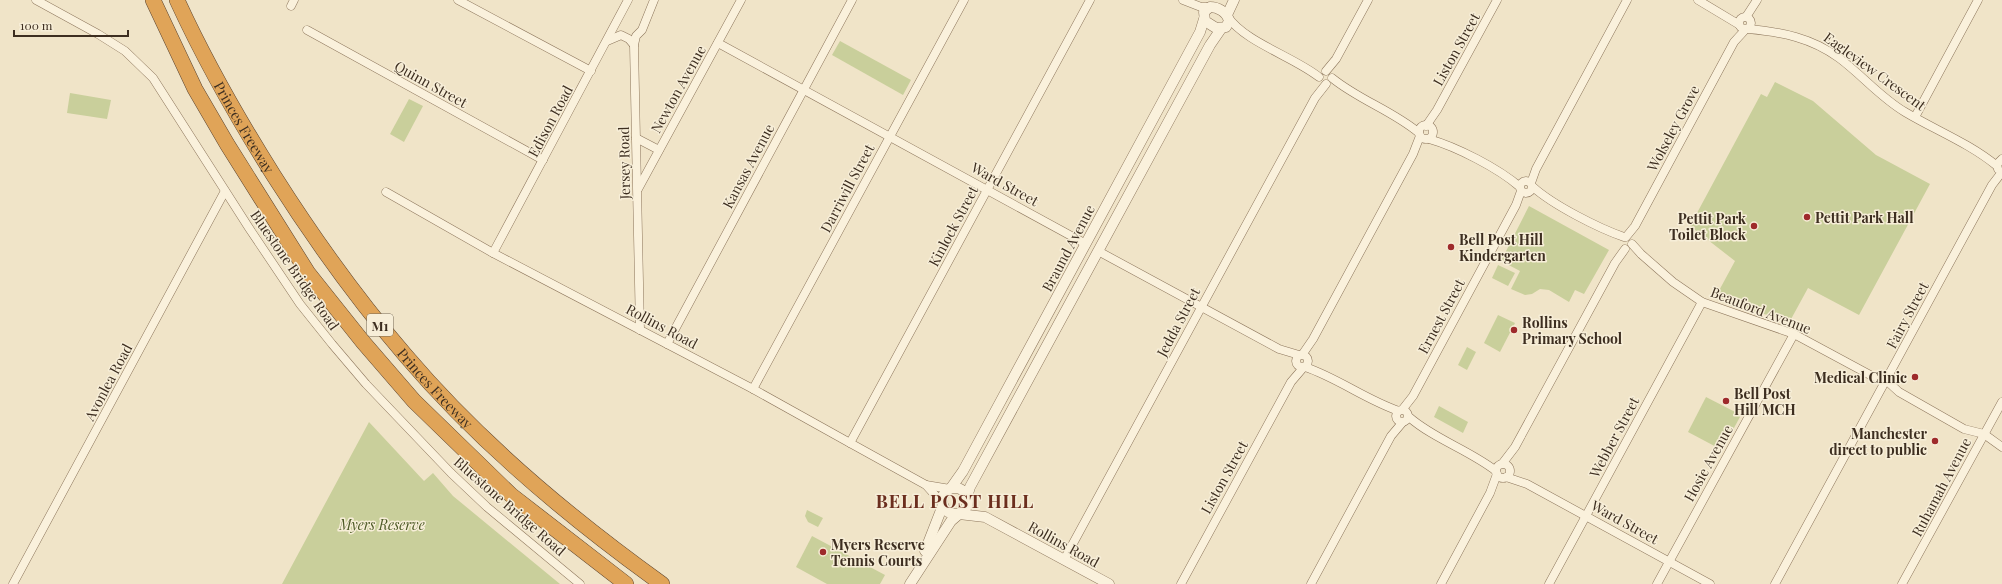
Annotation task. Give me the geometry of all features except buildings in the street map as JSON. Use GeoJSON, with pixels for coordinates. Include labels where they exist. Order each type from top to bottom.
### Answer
{"type":"FeatureCollection","features":[{"type":"Feature","properties":{"kind":"highway","name":"Princes Freeway"},"geometry":{"type":"LineString","coordinates":[[153,0],[195,89],[227,144],[308,274],[363,342],[414,401],[511,495],[626,584]]}},
{"type":"Feature","properties":{"kind":"highway","name":"Princes Freeway"},"geometry":{"type":"LineString","coordinates":[[177,0],[194,38],[238,120],[305,224],[362,303],[407,358],[456,409],[512,463],[563,508],[662,584]]}},
{"type":"Feature","properties":{"kind":"street","name":"Bluestone Bridge Road"},"geometry":{"type":"LineString","coordinates":[[36,0],[124,50],[153,78],[225,191],[300,304],[366,384],[456,478],[487,507],[580,584]]}},
{"type":"Feature","properties":{"kind":"street"},"geometry":{"type":"LineString","coordinates":[[458,0],[591,71]]}},
{"type":"Feature","properties":{"kind":"street","name":"Edison Road"},"geometry":{"type":"LineString","coordinates":[[493,253],[628,0]]}},
{"type":"Feature","properties":{"kind":"street"},"geometry":{"type":"LineString","coordinates":[[607,41],[621,35],[633,40],[642,30],[654,0]]}},
{"type":"Feature","properties":{"kind":"street","name":"Newton Avenue"},"geometry":{"type":"LineString","coordinates":[[637,190],[741,0]]}},
{"type":"Feature","properties":{"kind":"street","name":"Kansas Avenue"},"geometry":{"type":"LineString","coordinates":[[667,344],[852,0]]}},
{"type":"Feature","properties":{"kind":"street","name":"Darriwill Street"},"geometry":{"type":"LineString","coordinates":[[753,389],[964,0]]}},
{"type":"Feature","properties":{"kind":"street","name":"Kinlock Street"},"geometry":{"type":"LineString","coordinates":[[850,443],[1090,0]]}},
{"type":"Feature","properties":{"kind":"street"},"geometry":{"type":"LineString","coordinates":[[1185,1],[1213,27],[1222,28],[1228,24],[1228,16],[1234,0]]}},
{"type":"Feature","properties":{"kind":"street","name":"Jedda Street"},"geometry":{"type":"LineString","coordinates":[[1064,560],[1368,0]]}},
{"type":"Feature","properties":{"kind":"street","name":"Liston Street"},"geometry":{"type":"LineString","coordinates":[[1181,584],[1291,382],[1412,154],[1426,132],[1497,0]]}},
{"type":"Feature","properties":{"kind":"street","name":"Ernest Street"},"geometry":{"type":"LineString","coordinates":[[1311,584],[1627,0]]}},
{"type":"Feature","properties":{"kind":"street","name":"Eagleview Crescent"},"geometry":{"type":"LineString","coordinates":[[1698,0],[1745,23],[1767,31],[1792,34],[1823,47],[1840,59],[1892,103],[2000,166]]}},
{"type":"Feature","properties":{"kind":"street"},"geometry":{"type":"LineString","coordinates":[[1915,117],[1978,0]]}},
{"type":"Feature","properties":{"kind":"street"},"geometry":{"type":"LineString","coordinates":[[1185,1],[1213,5],[1228,16]]}},
{"type":"Feature","properties":{"kind":"street","name":"Wolseley Grove"},"geometry":{"type":"LineString","coordinates":[[1441,584],[1757,1]]}},
{"type":"Feature","properties":{"kind":"street"},"geometry":{"type":"LineString","coordinates":[[1204,18],[1205,11],[1213,5]]}},
{"type":"Feature","properties":{"kind":"street","name":"Beauford Avenue"},"geometry":{"type":"LineString","coordinates":[[1228,16],[1241,32]]}},
{"type":"Feature","properties":{"kind":"street"},"geometry":{"type":"LineString","coordinates":[[619,18],[618,26],[621,35]]}},
{"type":"Feature","properties":{"kind":"street","name":"Braund Avenue"},"geometry":{"type":"LineString","coordinates":[[950,489],[963,471],[1086,244],[1200,32],[1204,18]]}},
{"type":"Feature","properties":{"kind":"street","name":"Beauford Avenue"},"geometry":{"type":"LineString","coordinates":[[1222,28],[1241,32],[1610,232],[1641,254],[1673,282],[1702,302],[1794,334],[1872,376],[1887,381],[1899,392],[1964,429],[1984,434]]}},
{"type":"Feature","properties":{"kind":"street","name":"Braund Avenue"},"geometry":{"type":"LineString","coordinates":[[968,498],[1098,251],[1214,37],[1222,28]]}},
{"type":"Feature","properties":{"kind":"street","name":"Quinn Street"},"geometry":{"type":"LineString","coordinates":[[307,30],[543,160]]}},
{"type":"Feature","properties":{"kind":"street","name":"Jersey Road"},"geometry":{"type":"LineString","coordinates":[[633,40],[640,330]]}},
{"type":"Feature","properties":{"kind":"street","name":"Ward Street"},"geometry":{"type":"LineString","coordinates":[[718,43],[1710,584]]}},
{"type":"Feature","properties":{"kind":"street"},"geometry":{"type":"LineString","coordinates":[[636,138],[659,150]]}},
{"type":"Feature","properties":{"kind":"street","name":"Fairy Street"},"geometry":{"type":"LineString","coordinates":[[1776,584],[1887,381],[1992,185],[2000,166]]}},
{"type":"Feature","properties":{"kind":"street","name":"Avonlea Road"},"geometry":{"type":"LineString","coordinates":[[13,584],[225,191]]}},
{"type":"Feature","properties":{"kind":"street","name":"Rollins Road"},"geometry":{"type":"LineString","coordinates":[[386,192],[493,253],[753,389],[926,485],[950,489]]}},
{"type":"Feature","properties":{"kind":"street","name":"Webber Street"},"geometry":{"type":"LineString","coordinates":[[1549,584],[1702,302]]}},
{"type":"Feature","properties":{"kind":"street","name":"Hosie Avenue"},"geometry":{"type":"LineString","coordinates":[[1657,584],[1794,334]]}},
{"type":"Feature","properties":{"kind":"street","name":"Ruhamah Avenue"},"geometry":{"type":"LineString","coordinates":[[1902,584],[2002,402]]}},
{"type":"Feature","properties":{"kind":"street"},"geometry":{"type":"LineString","coordinates":[[1984,434],[2002,447]]}},
{"type":"Feature","properties":{"kind":"street","name":"Rollins Road"},"geometry":{"type":"LineString","coordinates":[[926,485],[942,504]]}},
{"type":"Feature","properties":{"kind":"street"},"geometry":{"type":"LineString","coordinates":[[910,584],[951,521],[967,508],[968,498],[961,490],[950,489],[943,494],[942,512],[918,570]]}},
{"type":"Feature","properties":{"kind":"street","name":"Rollins Road"},"geometry":{"type":"LineString","coordinates":[[968,498],[984,517]]}},
{"type":"Feature","properties":{"kind":"street"},"geometry":{"type":"LineString","coordinates":[[942,504],[949,512],[959,514]]}},
{"type":"Feature","properties":{"kind":"street","name":"Rollins Road"},"geometry":{"type":"LineString","coordinates":[[959,514],[984,517],[1109,584]]}},
{"type":"Feature","properties":{"kind":"green space"},"geometry":{"type":"Polygon","coordinates":[[[840,41],[911,80],[903,95],[832,55],[840,41]]]}},
{"type":"Feature","properties":{"kind":"green space"},"geometry":{"type":"Polygon","coordinates":[[[1775,82],[1813,101],[1876,155],[1930,184],[1859,315],[1808,288],[1790,321],[1730,305],[1715,298],[1735,261],[1690,226],[1761,94],[1767,97],[1775,82]]]}},
{"type":"Feature","properties":{"kind":"green space"},"geometry":{"type":"Polygon","coordinates":[[[70,93],[111,100],[107,119],[67,113],[70,93]]]}},
{"type":"Feature","properties":{"kind":"green space"},"geometry":{"type":"Polygon","coordinates":[[[409,99],[423,106],[404,142],[390,134],[409,99]]]}},
{"type":"Feature","properties":{"kind":"green space"},"geometry":{"type":"Polygon","coordinates":[[[1529,206],[1609,250],[1584,294],[1575,290],[1569,302],[1549,290],[1540,289],[1532,294],[1525,295],[1511,289],[1520,271],[1501,261],[1529,206]]]}},
{"type":"Feature","properties":{"kind":"green space"},"geometry":{"type":"Polygon","coordinates":[[[1498,265],[1515,273],[1508,286],[1492,278],[1498,265]]]}},
{"type":"Feature","properties":{"kind":"green space"},"geometry":{"type":"Polygon","coordinates":[[[1498,315],[1515,323],[1500,352],[1484,343],[1498,315]]]}},
{"type":"Feature","properties":{"kind":"green space"},"geometry":{"type":"Polygon","coordinates":[[[1467,347],[1476,352],[1467,370],[1458,365],[1467,347]]]}},
{"type":"Feature","properties":{"kind":"green space"},"geometry":{"type":"Polygon","coordinates":[[[1706,397],[1741,415],[1722,450],[1688,432],[1706,397]]]}},
{"type":"Feature","properties":{"kind":"green space"},"geometry":{"type":"Polygon","coordinates":[[[1439,406],[1468,422],[1463,433],[1434,417],[1439,406]]]}},
{"type":"Feature","properties":{"kind":"green space","name":"Myers Reserve"},"geometry":{"type":"Polygon","coordinates":[[[369,422],[424,481],[433,473],[453,496],[560,584],[282,584],[369,422]]]}},
{"type":"Feature","properties":{"kind":"green space"},"geometry":{"type":"Polygon","coordinates":[[[807,510],[823,518],[818,527],[808,522],[805,516],[807,510]]]}},
{"type":"Feature","properties":{"kind":"green space","name":"Myers Reserve Tennis Courts"},"geometry":{"type":"Polygon","coordinates":[[[812,536],[885,575],[880,584],[827,584],[796,567],[812,536]]]}},
{"type":"Feature","properties":{"kind":"place","name":"Pettit Park Hall"},"geometry":{"type":"Point","coordinates":[1807,217]}},
{"type":"Feature","properties":{"kind":"place","name":"Pettit Park Toilet Block"},"geometry":{"type":"Point","coordinates":[1754,226]}},
{"type":"Feature","properties":{"kind":"place","name":"Bell Post Hill Kindergarten"},"geometry":{"type":"Point","coordinates":[1451,247]}},
{"type":"Feature","properties":{"kind":"place","name":"Rollins Primary School"},"geometry":{"type":"Point","coordinates":[1514,330]}},
{"type":"Feature","properties":{"kind":"place","name":"Medical Clinic"},"geometry":{"type":"Point","coordinates":[1915,377]}},
{"type":"Feature","properties":{"kind":"place","name":"Bell Post Hill MCH"},"geometry":{"type":"Point","coordinates":[1726,401]}},
{"type":"Feature","properties":{"kind":"place","name":"Manchester direct to public"},"geometry":{"type":"Point","coordinates":[1935,441]}},
{"type":"Feature","properties":{"kind":"place","name":"Myers Reserve Tennis Courts"},"geometry":{"type":"Point","coordinates":[823,552]}},
{"type":"Feature","properties":{"kind":"district","name":"BELL POST HILL"},"geometry":{"type":"Point","coordinates":[955,501]}}]}
